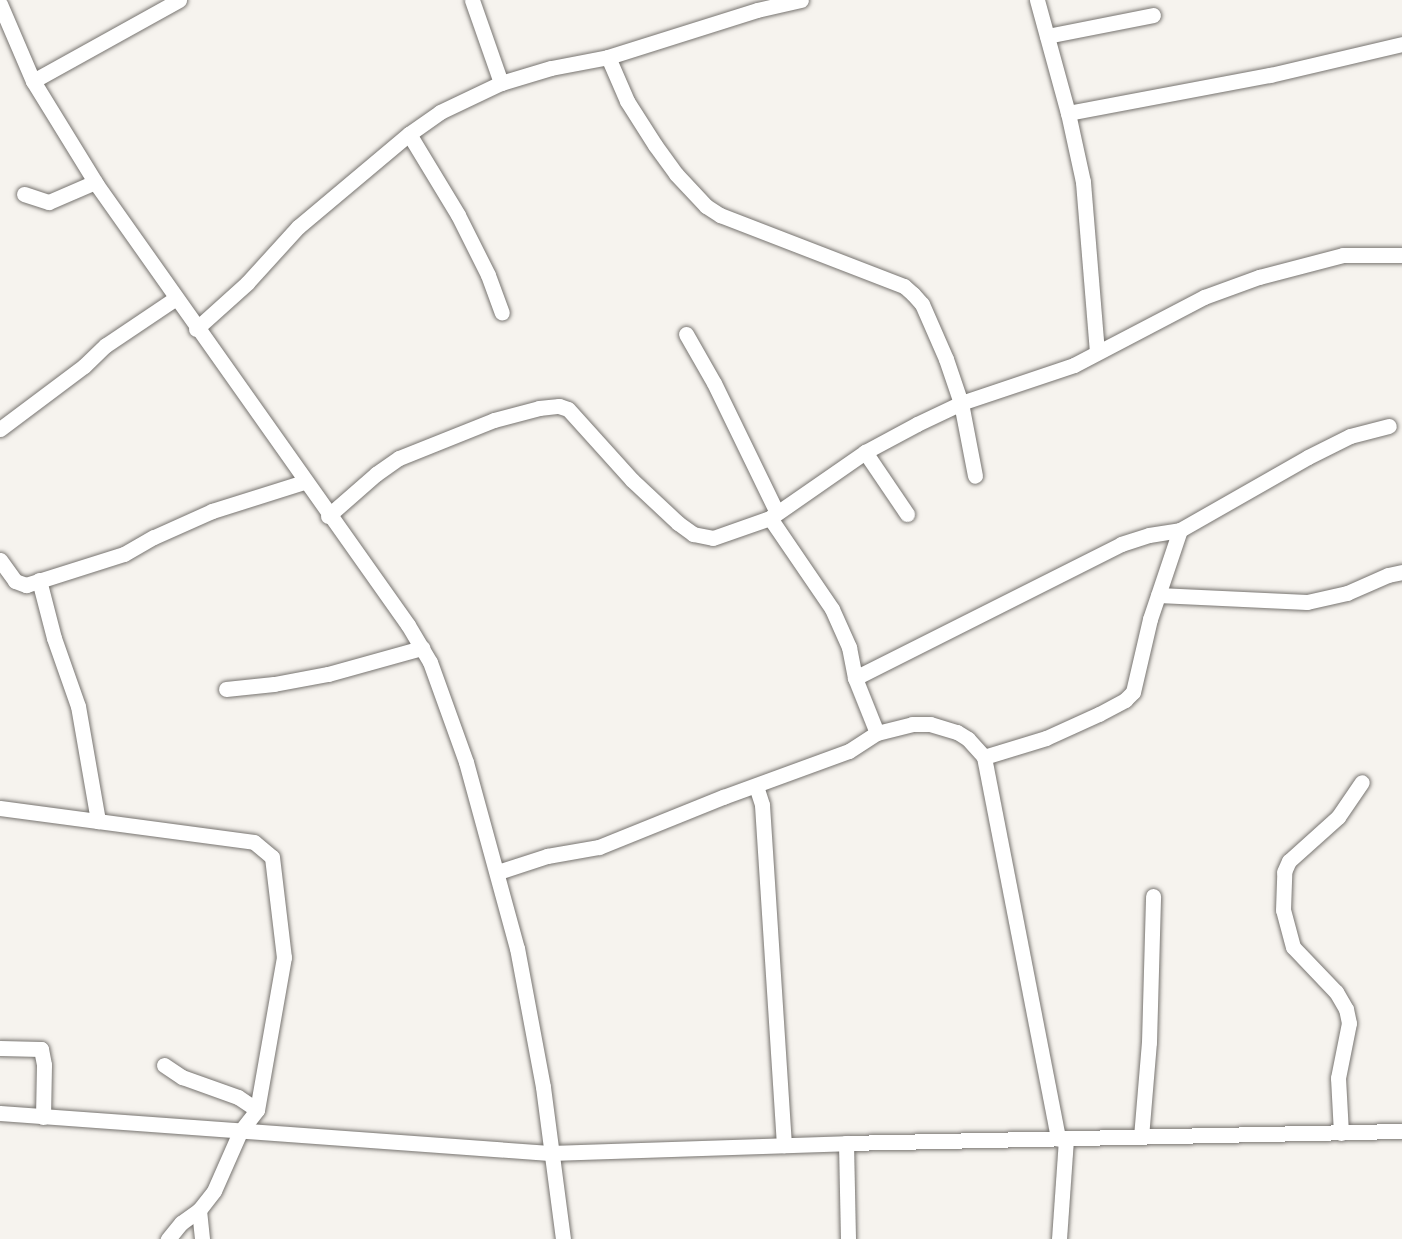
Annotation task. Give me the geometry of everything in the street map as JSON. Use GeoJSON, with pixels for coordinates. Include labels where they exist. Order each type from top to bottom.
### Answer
{"type":"FeatureCollection","features":[{"type":"Feature","properties":{"kind":"street"},"geometry":{"type":"LineString","coordinates":[[33,81],[179,0]]}},
{"type":"Feature","properties":{"kind":"street"},"geometry":{"type":"LineString","coordinates":[[472,0],[501,83]]}},
{"type":"Feature","properties":{"kind":"street"},"geometry":{"type":"LineString","coordinates":[[196,329],[247,283],[298,227],[409,134],[440,112],[501,83],[551,68],[608,57],[754,5],[801,0]]}},
{"type":"Feature","properties":{"kind":"street"},"geometry":{"type":"LineString","coordinates":[[1037,0],[1068,114],[1083,182],[1097,351]]}},
{"type":"Feature","properties":{"kind":"street"},"geometry":{"type":"LineString","coordinates":[[0,4],[33,81],[95,182],[422,648],[447,704],[498,872],[532,1022],[563,1239]]}},
{"type":"Feature","properties":{"kind":"street"},"geometry":{"type":"LineString","coordinates":[[1047,36],[1153,15]]}},
{"type":"Feature","properties":{"kind":"street"},"geometry":{"type":"LineString","coordinates":[[1068,114],[1270,75],[1402,44]]}},
{"type":"Feature","properties":{"kind":"street"},"geometry":{"type":"LineString","coordinates":[[608,57],[627,101],[655,145],[676,174],[706,206],[720,215],[904,286],[922,304],[933,326],[961,403],[975,476]]}},
{"type":"Feature","properties":{"kind":"street"},"geometry":{"type":"LineString","coordinates":[[409,134],[458,215],[488,275],[502,313]]}},
{"type":"Feature","properties":{"kind":"street"},"geometry":{"type":"LineString","coordinates":[[24,194],[49,202],[95,182]]}},
{"type":"Feature","properties":{"kind":"street"},"geometry":{"type":"LineString","coordinates":[[328,516],[376,474],[399,458],[494,420],[539,408],[559,406],[568,409],[632,480],[678,524],[693,534],[713,538],[774,515],[865,452],[961,403],[1074,365],[1204,297],[1259,277],[1343,255],[1402,255]]}},
{"type":"Feature","properties":{"kind":"street"},"geometry":{"type":"LineString","coordinates":[[0,429],[84,366],[106,345],[176,298]]}},
{"type":"Feature","properties":{"kind":"street"},"geometry":{"type":"LineString","coordinates":[[686,334],[714,383],[774,515],[832,609],[849,647],[855,678],[877,733]]}},
{"type":"Feature","properties":{"kind":"street"},"geometry":{"type":"LineString","coordinates":[[855,678],[1121,544],[1149,535],[1180,530],[1308,457],[1350,436],[1389,426]]}},
{"type":"Feature","properties":{"kind":"street"},"geometry":{"type":"LineString","coordinates":[[865,452],[907,514]]}},
{"type":"Feature","properties":{"kind":"street"},"geometry":{"type":"LineString","coordinates":[[0,560],[15,581],[26,585],[124,554],[204,514],[304,482]]}},
{"type":"Feature","properties":{"kind":"street"},"geometry":{"type":"LineString","coordinates":[[984,757],[1046,738],[1125,700],[1133,692],[1141,653],[1180,530]]}},
{"type":"Feature","properties":{"kind":"street"},"geometry":{"type":"LineString","coordinates":[[1158,596],[1307,602],[1347,593],[1388,575],[1402,572]]}},
{"type":"Feature","properties":{"kind":"street"},"geometry":{"type":"LineString","coordinates":[[39,580],[54,638],[78,706],[98,821]]}},
{"type":"Feature","properties":{"kind":"street"},"geometry":{"type":"LineString","coordinates":[[226,689],[274,684],[328,674],[422,648]]}},
{"type":"Feature","properties":{"kind":"street"},"geometry":{"type":"LineString","coordinates":[[498,872],[547,856],[599,847],[849,751],[877,733],[912,724],[943,727],[968,739],[984,757],[1062,1139],[1059,1239]]}},
{"type":"Feature","properties":{"kind":"street"},"geometry":{"type":"LineString","coordinates":[[1341,1133],[1338,1078],[1349,1023],[1346,1009],[1336,992],[1293,947],[1283,910],[1284,872],[1289,861],[1338,817],[1362,782]]}},
{"type":"Feature","properties":{"kind":"street"},"geometry":{"type":"LineString","coordinates":[[756,786],[762,805],[784,1145]]}},
{"type":"Feature","properties":{"kind":"street"},"geometry":{"type":"LineString","coordinates":[[0,808],[254,842],[272,857],[284,957],[258,1110],[240,1132],[214,1191],[199,1210],[181,1223],[168,1239]]}},
{"type":"Feature","properties":{"kind":"street"},"geometry":{"type":"LineString","coordinates":[[1141,1137],[1149,1042],[1153,896]]}},
{"type":"Feature","properties":{"kind":"street"},"geometry":{"type":"LineString","coordinates":[[0,1047],[41,1049],[44,1065],[43,1116]]}},
{"type":"Feature","properties":{"kind":"street"},"geometry":{"type":"LineString","coordinates":[[164,1065],[182,1077],[238,1097],[258,1110]]}},
{"type":"Feature","properties":{"kind":"street"},"geometry":{"type":"LineString","coordinates":[[0,1113],[550,1154],[846,1143],[1402,1131]]}},
{"type":"Feature","properties":{"kind":"street"},"geometry":{"type":"LineString","coordinates":[[846,1143],[848,1239]]}},
{"type":"Feature","properties":{"kind":"street"},"geometry":{"type":"LineString","coordinates":[[199,1210],[202,1239]]}}]}
